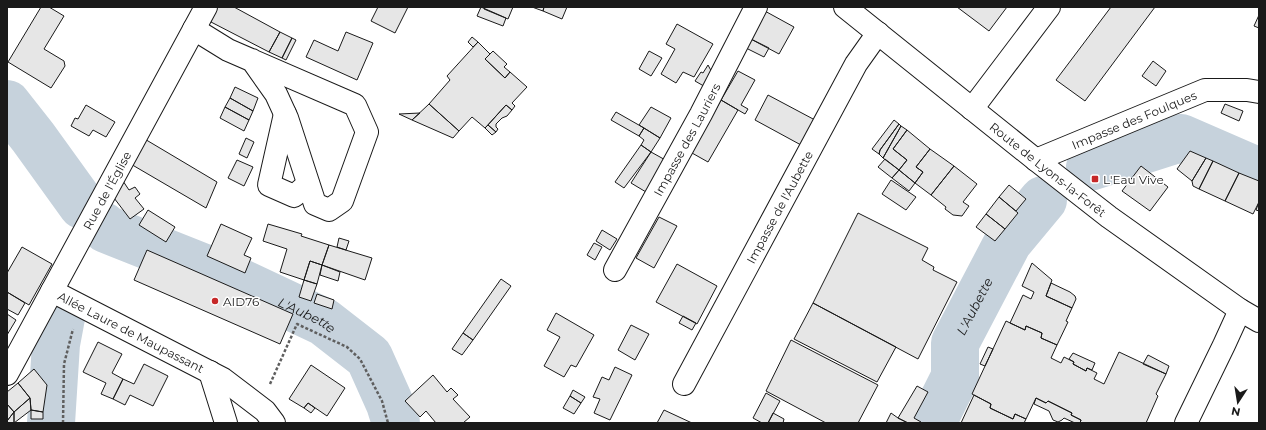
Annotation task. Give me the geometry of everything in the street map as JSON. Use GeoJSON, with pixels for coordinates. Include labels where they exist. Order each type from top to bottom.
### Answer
{"type":"FeatureCollection","features":[{"type":"Feature","properties":{"kind":"street","name":"Rue de l'Église"},"geometry":{"type":"LineString","coordinates":[[7,374],[206,7]]}},
{"type":"Feature","properties":{"kind":"street","name":"Impasse des Lauriers"},"geometry":{"type":"LineString","coordinates":[[616,270],[701,114],[756,7]]}},
{"type":"Feature","properties":{"kind":"street","name":"Route de Lyons-la-Forêt"},"geometry":{"type":"LineString","coordinates":[[845,7],[1109,217],[1240,310],[1259,321]]}},
{"type":"Feature","properties":{"kind":"street"},"geometry":{"type":"LineString","coordinates":[[972,109],[1049,7]]}},
{"type":"Feature","properties":{"kind":"street"},"geometry":{"type":"LineString","coordinates":[[194,29],[228,50],[252,60],[355,105],[367,132],[342,201],[329,210],[315,204],[285,114],[276,94],[252,60]]}},
{"type":"Feature","properties":{"kind":"street","name":"Impasse de l'Aubette"},"geometry":{"type":"LineString","coordinates":[[684,384],[856,64],[878,33]]}},
{"type":"Feature","properties":{"kind":"street","name":"Impasse des Foulques"},"geometry":{"type":"LineString","coordinates":[[1036,160],[1205,90],[1247,90],[1259,92]]}},
{"type":"Feature","properties":{"kind":"street"},"geometry":{"type":"LineString","coordinates":[[285,114],[269,185],[294,196],[308,184]]}},
{"type":"Feature","properties":{"kind":"street","name":"Allée Laure de Maupassant"},"geometry":{"type":"LineString","coordinates":[[52,291],[223,379],[267,415]]}},
{"type":"Feature","properties":{"kind":"street"},"geometry":{"type":"LineString","coordinates":[[1186,423],[1240,310]]}},
{"type":"Feature","properties":{"kind":"street","name":"Allée Laure de Maupassant"},"geometry":{"type":"LineString","coordinates":[[210,372],[226,423]]}},
{"type":"Feature","properties":{"kind":"path"},"geometry":{"type":"LineString","coordinates":[[63,423],[64,364],[74,324],[83,307]]}},
{"type":"Feature","properties":{"kind":"path"},"geometry":{"type":"LineString","coordinates":[[267,415],[297,324],[347,347],[360,359],[382,401],[388,423]]}},
{"type":"Feature","properties":{"kind":"building"},"geometry":{"type":"Polygon","coordinates":[[[41,7],[49,7],[64,16],[44,49],[64,61],[65,66],[51,88],[8,62],[41,7]]]}},
{"type":"Feature","properties":{"kind":"building"},"geometry":{"type":"Polygon","coordinates":[[[215,7],[234,7],[280,32],[269,52],[211,22],[211,15],[215,7]]]}},
{"type":"Feature","properties":{"kind":"building"},"geometry":{"type":"Polygon","coordinates":[[[378,7],[408,7],[395,33],[371,21],[378,7]]]}},
{"type":"Feature","properties":{"kind":"building"},"geometry":{"type":"Polygon","coordinates":[[[481,7],[506,18],[503,26],[477,16],[481,7]]]}},
{"type":"Feature","properties":{"kind":"building"},"geometry":{"type":"Polygon","coordinates":[[[485,7],[513,7],[508,19],[484,9],[485,7]]]}},
{"type":"Feature","properties":{"kind":"building"},"geometry":{"type":"Polygon","coordinates":[[[532,7],[544,7],[543,11],[532,7]]]}},
{"type":"Feature","properties":{"kind":"building"},"geometry":{"type":"Polygon","coordinates":[[[544,7],[567,7],[562,19],[543,11],[544,7]]]}},
{"type":"Feature","properties":{"kind":"building"},"geometry":{"type":"Polygon","coordinates":[[[957,7],[1007,7],[989,31],[957,7]]]}},
{"type":"Feature","properties":{"kind":"building"},"geometry":{"type":"Polygon","coordinates":[[[1111,7],[1155,7],[1085,101],[1056,80],[1111,7]]]}},
{"type":"Feature","properties":{"kind":"building"},"geometry":{"type":"Polygon","coordinates":[[[763,10],[794,27],[779,54],[747,37],[763,10]]]}},
{"type":"Feature","properties":{"kind":"building"},"geometry":{"type":"Polygon","coordinates":[[[1259,15],[1259,28],[1254,26],[1259,15]]]}},
{"type":"Feature","properties":{"kind":"building"},"geometry":{"type":"Polygon","coordinates":[[[677,24],[713,44],[694,77],[683,72],[676,83],[661,74],[675,49],[666,44],[677,24]]]}},
{"type":"Feature","properties":{"kind":"building"},"geometry":{"type":"Polygon","coordinates":[[[280,32],[292,38],[282,58],[269,52],[280,32]]]}},
{"type":"Feature","properties":{"kind":"building"},"geometry":{"type":"Polygon","coordinates":[[[346,32],[373,43],[357,80],[306,57],[314,40],[338,51],[346,32]]]}},
{"type":"Feature","properties":{"kind":"building"},"geometry":{"type":"Polygon","coordinates":[[[472,37],[478,42],[473,47],[468,42],[472,37]]]}},
{"type":"Feature","properties":{"kind":"building"},"geometry":{"type":"Polygon","coordinates":[[[747,37],[769,48],[764,57],[742,46],[747,37]]]}},
{"type":"Feature","properties":{"kind":"building"},"geometry":{"type":"Polygon","coordinates":[[[292,38],[296,40],[286,60],[282,58],[292,38]]]}},
{"type":"Feature","properties":{"kind":"building"},"geometry":{"type":"Polygon","coordinates":[[[478,42],[490,54],[485,59],[505,78],[510,72],[527,87],[512,103],[515,106],[512,110],[506,105],[485,128],[472,117],[459,131],[429,104],[450,80],[447,76],[478,42]]]}},
{"type":"Feature","properties":{"kind":"building"},"geometry":{"type":"Polygon","coordinates":[[[493,51],[507,64],[504,67],[510,72],[505,78],[485,59],[493,51]]]}},
{"type":"Feature","properties":{"kind":"building"},"geometry":{"type":"Polygon","coordinates":[[[649,51],[662,58],[651,76],[639,69],[649,51]]]}},
{"type":"Feature","properties":{"kind":"building"},"geometry":{"type":"Polygon","coordinates":[[[1153,61],[1166,71],[1156,86],[1142,76],[1153,61]]]}},
{"type":"Feature","properties":{"kind":"building"},"geometry":{"type":"Polygon","coordinates":[[[708,65],[715,78],[709,89],[695,81],[708,65]]]}},
{"type":"Feature","properties":{"kind":"building"},"geometry":{"type":"Polygon","coordinates":[[[738,71],[755,80],[741,105],[748,109],[745,114],[721,100],[738,71]]]}},
{"type":"Feature","properties":{"kind":"building"},"geometry":{"type":"Polygon","coordinates":[[[235,87],[258,98],[253,111],[230,98],[235,87]]]}},
{"type":"Feature","properties":{"kind":"building"},"geometry":{"type":"Polygon","coordinates":[[[768,95],[815,120],[801,145],[755,120],[768,95]]]}},
{"type":"Feature","properties":{"kind":"building"},"geometry":{"type":"Polygon","coordinates":[[[230,98],[253,111],[249,120],[225,107],[230,98]]]}},
{"type":"Feature","properties":{"kind":"building"},"geometry":{"type":"Polygon","coordinates":[[[721,100],[738,110],[708,162],[692,153],[721,100]]]}},
{"type":"Feature","properties":{"kind":"building"},"geometry":{"type":"Polygon","coordinates":[[[429,104],[459,131],[453,138],[412,120],[429,104]]]}},
{"type":"Feature","properties":{"kind":"building"},"geometry":{"type":"Polygon","coordinates":[[[1225,104],[1243,111],[1239,121],[1221,113],[1225,104]]]}},
{"type":"Feature","properties":{"kind":"building"},"geometry":{"type":"Polygon","coordinates":[[[86,105],[115,122],[106,137],[93,130],[89,136],[71,126],[75,118],[78,119],[86,105]]]}},
{"type":"Feature","properties":{"kind":"building"},"geometry":{"type":"Polygon","coordinates":[[[506,105],[512,110],[507,116],[502,118],[496,124],[498,129],[496,132],[488,125],[506,105]]]}},
{"type":"Feature","properties":{"kind":"building"},"geometry":{"type":"Polygon","coordinates":[[[225,107],[249,120],[244,131],[220,118],[225,107]]]}},
{"type":"Feature","properties":{"kind":"building"},"geometry":{"type":"Polygon","coordinates":[[[651,107],[671,118],[660,138],[639,125],[651,107]]]}},
{"type":"Feature","properties":{"kind":"building"},"geometry":{"type":"Polygon","coordinates":[[[616,112],[644,128],[639,136],[611,120],[616,112]]]}},
{"type":"Feature","properties":{"kind":"building"},"geometry":{"type":"Polygon","coordinates":[[[420,113],[412,120],[399,114],[420,113]]]}},
{"type":"Feature","properties":{"kind":"building"},"geometry":{"type":"Polygon","coordinates":[[[894,120],[899,124],[880,150],[879,154],[872,149],[894,120]]]}},
{"type":"Feature","properties":{"kind":"building"},"geometry":{"type":"Polygon","coordinates":[[[899,124],[901,126],[883,158],[879,154],[880,150],[899,124]]]}},
{"type":"Feature","properties":{"kind":"building"},"geometry":{"type":"Polygon","coordinates":[[[488,125],[496,132],[492,135],[485,128],[488,125]]]}},
{"type":"Feature","properties":{"kind":"building"},"geometry":{"type":"Polygon","coordinates":[[[901,126],[907,130],[893,149],[907,160],[899,170],[883,158],[901,126]]]}},
{"type":"Feature","properties":{"kind":"building"},"geometry":{"type":"Polygon","coordinates":[[[644,128],[660,138],[651,152],[641,145],[644,140],[639,136],[644,128]]]}},
{"type":"Feature","properties":{"kind":"building"},"geometry":{"type":"Polygon","coordinates":[[[907,130],[930,149],[916,167],[923,172],[915,183],[899,170],[907,160],[893,149],[907,130]]]}},
{"type":"Feature","properties":{"kind":"building"},"geometry":{"type":"Polygon","coordinates":[[[143,138],[217,182],[206,208],[129,163],[143,138]]]}},
{"type":"Feature","properties":{"kind":"building"},"geometry":{"type":"Polygon","coordinates":[[[246,138],[254,142],[247,158],[239,154],[246,138]]]}},
{"type":"Feature","properties":{"kind":"building"},"geometry":{"type":"Polygon","coordinates":[[[641,145],[651,152],[624,188],[615,182],[641,145]]]}},
{"type":"Feature","properties":{"kind":"building"},"geometry":{"type":"Polygon","coordinates":[[[930,149],[954,166],[931,195],[915,183],[923,172],[916,167],[930,149]]]}},
{"type":"Feature","properties":{"kind":"building"},"geometry":{"type":"Polygon","coordinates":[[[1190,151],[1206,158],[1192,181],[1177,169],[1190,151]]]}},
{"type":"Feature","properties":{"kind":"building"},"geometry":{"type":"Polygon","coordinates":[[[651,152],[669,162],[651,195],[631,183],[651,152]]]}},
{"type":"Feature","properties":{"kind":"building"},"geometry":{"type":"Polygon","coordinates":[[[1206,158],[1213,161],[1199,189],[1193,186],[1192,181],[1206,158]]]}},
{"type":"Feature","properties":{"kind":"building"},"geometry":{"type":"Polygon","coordinates":[[[885,159],[899,170],[892,178],[878,167],[885,159]]]}},
{"type":"Feature","properties":{"kind":"building"},"geometry":{"type":"Polygon","coordinates":[[[237,160],[253,167],[244,186],[228,178],[237,160]]]}},
{"type":"Feature","properties":{"kind":"building"},"geometry":{"type":"Polygon","coordinates":[[[1213,161],[1239,173],[1225,201],[1199,189],[1213,161]]]}},
{"type":"Feature","properties":{"kind":"building"},"geometry":{"type":"Polygon","coordinates":[[[954,166],[977,184],[963,202],[969,206],[962,216],[953,215],[945,209],[946,207],[931,195],[954,166]]]}},
{"type":"Feature","properties":{"kind":"building"},"geometry":{"type":"Polygon","coordinates":[[[1141,166],[1168,187],[1150,211],[1122,191],[1141,166]]]}},
{"type":"Feature","properties":{"kind":"building"},"geometry":{"type":"Polygon","coordinates":[[[899,170],[915,183],[909,191],[892,178],[899,170]]]}},
{"type":"Feature","properties":{"kind":"building"},"geometry":{"type":"Polygon","coordinates":[[[1239,173],[1259,181],[1259,202],[1253,214],[1225,201],[1239,173]]]}},
{"type":"Feature","properties":{"kind":"building"},"geometry":{"type":"Polygon","coordinates":[[[121,178],[129,190],[135,187],[140,194],[135,198],[144,209],[130,219],[111,194],[121,178]]]}},
{"type":"Feature","properties":{"kind":"building"},"geometry":{"type":"Polygon","coordinates":[[[891,180],[916,197],[906,210],[882,194],[891,180]]]}},
{"type":"Feature","properties":{"kind":"building"},"geometry":{"type":"Polygon","coordinates":[[[1009,185],[1026,199],[1016,211],[999,197],[1009,185]]]}},
{"type":"Feature","properties":{"kind":"building"},"geometry":{"type":"Polygon","coordinates":[[[999,197],[1018,213],[1005,229],[986,214],[999,197]]]}},
{"type":"Feature","properties":{"kind":"building"},"geometry":{"type":"Polygon","coordinates":[[[1259,202],[1259,211],[1256,210],[1259,202]]]}},
{"type":"Feature","properties":{"kind":"building"},"geometry":{"type":"Polygon","coordinates":[[[148,210],[175,227],[166,242],[139,225],[148,210]]]}},
{"type":"Feature","properties":{"kind":"building"},"geometry":{"type":"Polygon","coordinates":[[[858,213],[928,248],[922,260],[934,267],[933,270],[957,282],[918,359],[813,303],[858,213]]]}},
{"type":"Feature","properties":{"kind":"building"},"geometry":{"type":"Polygon","coordinates":[[[986,214],[1005,229],[995,241],[976,227],[986,214]]]}},
{"type":"Feature","properties":{"kind":"building"},"geometry":{"type":"Polygon","coordinates":[[[659,217],[677,226],[654,268],[636,258],[659,217]]]}},
{"type":"Feature","properties":{"kind":"building"},"geometry":{"type":"Polygon","coordinates":[[[221,224],[252,238],[244,255],[251,258],[245,273],[207,256],[221,224]]]}},
{"type":"Feature","properties":{"kind":"building"},"geometry":{"type":"Polygon","coordinates":[[[268,224],[302,234],[301,236],[329,245],[322,265],[310,261],[304,280],[280,272],[287,249],[263,241],[268,224]]]}},
{"type":"Feature","properties":{"kind":"building"},"geometry":{"type":"Polygon","coordinates":[[[602,230],[617,239],[610,250],[596,241],[602,230]]]}},
{"type":"Feature","properties":{"kind":"building"},"geometry":{"type":"Polygon","coordinates":[[[339,238],[349,241],[346,250],[337,247],[339,238]]]}},
{"type":"Feature","properties":{"kind":"building"},"geometry":{"type":"Polygon","coordinates":[[[594,243],[602,247],[595,260],[587,255],[594,243]]]}},
{"type":"Feature","properties":{"kind":"building"},"geometry":{"type":"Polygon","coordinates":[[[329,245],[372,258],[365,280],[322,265],[329,245]]]}},
{"type":"Feature","properties":{"kind":"building"},"geometry":{"type":"Polygon","coordinates":[[[22,247],[52,264],[29,305],[7,292],[7,273],[22,247]]]}},
{"type":"Feature","properties":{"kind":"building"},"geometry":{"type":"Polygon","coordinates":[[[147,250],[293,314],[280,344],[134,280],[147,250]]]}},
{"type":"Feature","properties":{"kind":"building"},"geometry":{"type":"Polygon","coordinates":[[[310,261],[322,265],[317,284],[304,280],[310,261]]]}},
{"type":"Feature","properties":{"kind":"building"},"geometry":{"type":"Polygon","coordinates":[[[1032,263],[1052,280],[1046,296],[1072,308],[1066,321],[1068,322],[1057,345],[1041,338],[1042,333],[1026,326],[1025,330],[1010,323],[1023,295],[1031,299],[1034,292],[1022,286],[1032,263]]]}},
{"type":"Feature","properties":{"kind":"building"},"geometry":{"type":"Polygon","coordinates":[[[677,264],[717,286],[697,324],[656,302],[677,264]]]}},
{"type":"Feature","properties":{"kind":"building"},"geometry":{"type":"Polygon","coordinates":[[[322,265],[340,272],[338,281],[320,275],[322,265]]]}},
{"type":"Feature","properties":{"kind":"building"},"geometry":{"type":"Polygon","coordinates":[[[501,279],[511,286],[473,340],[463,333],[501,279]]]}},
{"type":"Feature","properties":{"kind":"building"},"geometry":{"type":"Polygon","coordinates":[[[304,280],[317,284],[311,301],[299,297],[304,280]]]}},
{"type":"Feature","properties":{"kind":"building"},"geometry":{"type":"Polygon","coordinates":[[[1051,283],[1075,296],[1076,299],[1072,308],[1046,296],[1051,283]]]}},
{"type":"Feature","properties":{"kind":"building"},"geometry":{"type":"Polygon","coordinates":[[[7,292],[25,303],[18,315],[7,309],[7,292]]]}},
{"type":"Feature","properties":{"kind":"building"},"geometry":{"type":"Polygon","coordinates":[[[317,294],[334,300],[332,309],[314,303],[317,294]]]}},
{"type":"Feature","properties":{"kind":"building"},"geometry":{"type":"Polygon","coordinates":[[[813,303],[896,347],[877,382],[794,339],[813,303]]]}},
{"type":"Feature","properties":{"kind":"building"},"geometry":{"type":"Polygon","coordinates":[[[556,313],[594,335],[576,367],[571,365],[564,377],[544,366],[560,337],[547,330],[556,313]]]}},
{"type":"Feature","properties":{"kind":"building"},"geometry":{"type":"Polygon","coordinates":[[[7,314],[16,320],[7,335],[7,314]]]}},
{"type":"Feature","properties":{"kind":"building"},"geometry":{"type":"Polygon","coordinates":[[[683,316],[696,323],[692,330],[679,323],[683,316]]]}},
{"type":"Feature","properties":{"kind":"building"},"geometry":{"type":"Polygon","coordinates":[[[1006,321],[1025,330],[1026,326],[1042,333],[1041,338],[1057,345],[1051,358],[1061,363],[1064,357],[1086,371],[1087,368],[1097,373],[1094,379],[1104,384],[1119,352],[1166,374],[1156,394],[1158,396],[1146,423],[1080,423],[1081,420],[1071,415],[1072,413],[1048,401],[1046,403],[1036,398],[1026,419],[1015,414],[1013,419],[990,408],[991,404],[972,394],[1006,321]]]}},
{"type":"Feature","properties":{"kind":"building"},"geometry":{"type":"Polygon","coordinates":[[[631,325],[649,334],[635,360],[618,350],[631,325]]]}},
{"type":"Feature","properties":{"kind":"building"},"geometry":{"type":"Polygon","coordinates":[[[463,333],[473,340],[462,355],[452,349],[463,333]]]}},
{"type":"Feature","properties":{"kind":"building"},"geometry":{"type":"Polygon","coordinates":[[[791,340],[878,385],[858,423],[826,423],[766,391],[791,340]]]}},
{"type":"Feature","properties":{"kind":"building"},"geometry":{"type":"Polygon","coordinates":[[[98,342],[122,354],[112,373],[123,379],[113,399],[101,394],[106,383],[83,372],[98,342]]]}},
{"type":"Feature","properties":{"kind":"building"},"geometry":{"type":"Polygon","coordinates":[[[988,347],[993,349],[985,366],[980,364],[988,347]]]}},
{"type":"Feature","properties":{"kind":"building"},"geometry":{"type":"Polygon","coordinates":[[[1073,353],[1095,363],[1092,370],[1087,368],[1086,371],[1073,364],[1074,362],[1069,359],[1073,353]]]}},
{"type":"Feature","properties":{"kind":"building"},"geometry":{"type":"Polygon","coordinates":[[[1148,355],[1169,366],[1166,374],[1143,364],[1148,355]]]}},
{"type":"Feature","properties":{"kind":"building"},"geometry":{"type":"Polygon","coordinates":[[[144,364],[168,376],[153,406],[130,395],[125,405],[113,399],[123,379],[134,384],[144,364]]]}},
{"type":"Feature","properties":{"kind":"building"},"geometry":{"type":"Polygon","coordinates":[[[311,365],[345,388],[327,416],[308,403],[304,408],[289,399],[311,365]]]}},
{"type":"Feature","properties":{"kind":"building"},"geometry":{"type":"Polygon","coordinates":[[[615,367],[632,375],[610,420],[594,413],[600,399],[593,397],[602,377],[609,380],[615,367]]]}},
{"type":"Feature","properties":{"kind":"building"},"geometry":{"type":"Polygon","coordinates":[[[34,369],[47,385],[43,412],[31,410],[30,398],[18,383],[34,369]]]}},
{"type":"Feature","properties":{"kind":"building"},"geometry":{"type":"Polygon","coordinates":[[[433,375],[447,392],[451,388],[458,395],[453,399],[470,417],[463,423],[436,423],[426,411],[420,417],[405,401],[433,375]]]}},
{"type":"Feature","properties":{"kind":"building"},"geometry":{"type":"Polygon","coordinates":[[[18,383],[30,398],[14,412],[7,404],[7,392],[18,383]]]}},
{"type":"Feature","properties":{"kind":"building"},"geometry":{"type":"Polygon","coordinates":[[[917,386],[928,392],[914,418],[921,423],[908,423],[898,418],[917,386]]]}},
{"type":"Feature","properties":{"kind":"building"},"geometry":{"type":"Polygon","coordinates":[[[573,390],[585,397],[581,403],[570,396],[573,390]]]}},
{"type":"Feature","properties":{"kind":"building"},"geometry":{"type":"Polygon","coordinates":[[[766,393],[780,401],[768,423],[762,423],[753,418],[766,393]]]}},
{"type":"Feature","properties":{"kind":"building"},"geometry":{"type":"Polygon","coordinates":[[[974,395],[991,404],[990,408],[1013,419],[1015,414],[1026,419],[1024,423],[961,423],[974,395]]]}},
{"type":"Feature","properties":{"kind":"building"},"geometry":{"type":"Polygon","coordinates":[[[570,396],[581,403],[574,414],[563,408],[570,396]]]}},
{"type":"Feature","properties":{"kind":"building"},"geometry":{"type":"Polygon","coordinates":[[[30,398],[31,410],[14,423],[14,412],[30,398]]]}},
{"type":"Feature","properties":{"kind":"building"},"geometry":{"type":"Polygon","coordinates":[[[1036,398],[1046,403],[1048,401],[1072,413],[1071,415],[1081,420],[1080,423],[1075,423],[1064,418],[1058,422],[1053,420],[1049,411],[1034,404],[1036,398]]]}},
{"type":"Feature","properties":{"kind":"building"},"geometry":{"type":"Polygon","coordinates":[[[308,403],[315,408],[311,413],[304,408],[308,403]]]}},
{"type":"Feature","properties":{"kind":"building"},"geometry":{"type":"Polygon","coordinates":[[[7,404],[14,412],[7,421],[7,404]]]}},
{"type":"Feature","properties":{"kind":"building"},"geometry":{"type":"Polygon","coordinates":[[[31,410],[43,412],[43,419],[31,419],[31,410]]]}},
{"type":"Feature","properties":{"kind":"building"},"geometry":{"type":"Polygon","coordinates":[[[664,410],[692,423],[657,423],[664,410]]]}},
{"type":"Feature","properties":{"kind":"building"},"geometry":{"type":"Polygon","coordinates":[[[14,412],[14,423],[7,423],[7,421],[14,412]]]}},
{"type":"Feature","properties":{"kind":"building"},"geometry":{"type":"Polygon","coordinates":[[[773,413],[784,419],[783,423],[768,423],[773,413]]]}},
{"type":"Feature","properties":{"kind":"building"},"geometry":{"type":"Polygon","coordinates":[[[891,413],[898,418],[908,423],[886,423],[891,413]]]}},
{"type":"Feature","properties":{"kind":"waterway","name":"L'Aubette"},"geometry":{"type":"LineString","coordinates":[[7,104],[33,137],[82,205]]}},
{"type":"Feature","properties":{"kind":"waterway","name":"L'Aubette"},"geometry":{"type":"LineString","coordinates":[[1090,167],[1181,138],[1259,172]]}},
{"type":"Feature","properties":{"kind":"waterway","name":"L'Aubette"},"geometry":{"type":"LineString","coordinates":[[932,423],[955,377],[955,343],[1008,242],[1043,200]]}},
{"type":"Feature","properties":{"kind":"waterway","name":"L'Aubette"},"geometry":{"type":"LineString","coordinates":[[103,226],[106,229],[237,281],[324,322],[369,357],[390,404],[396,423]]}},
{"type":"Feature","properties":{"kind":"waterway"},"geometry":{"type":"LineString","coordinates":[[51,423],[56,344],[62,312]]}},
{"type":"Feature","properties":{"kind":"place","name":"L'Eau Vive"},"geometry":{"type":"Point","coordinates":[1095,179]}},
{"type":"Feature","properties":{"kind":"place","name":"AID76"},"geometry":{"type":"Point","coordinates":[215,301]}}]}
